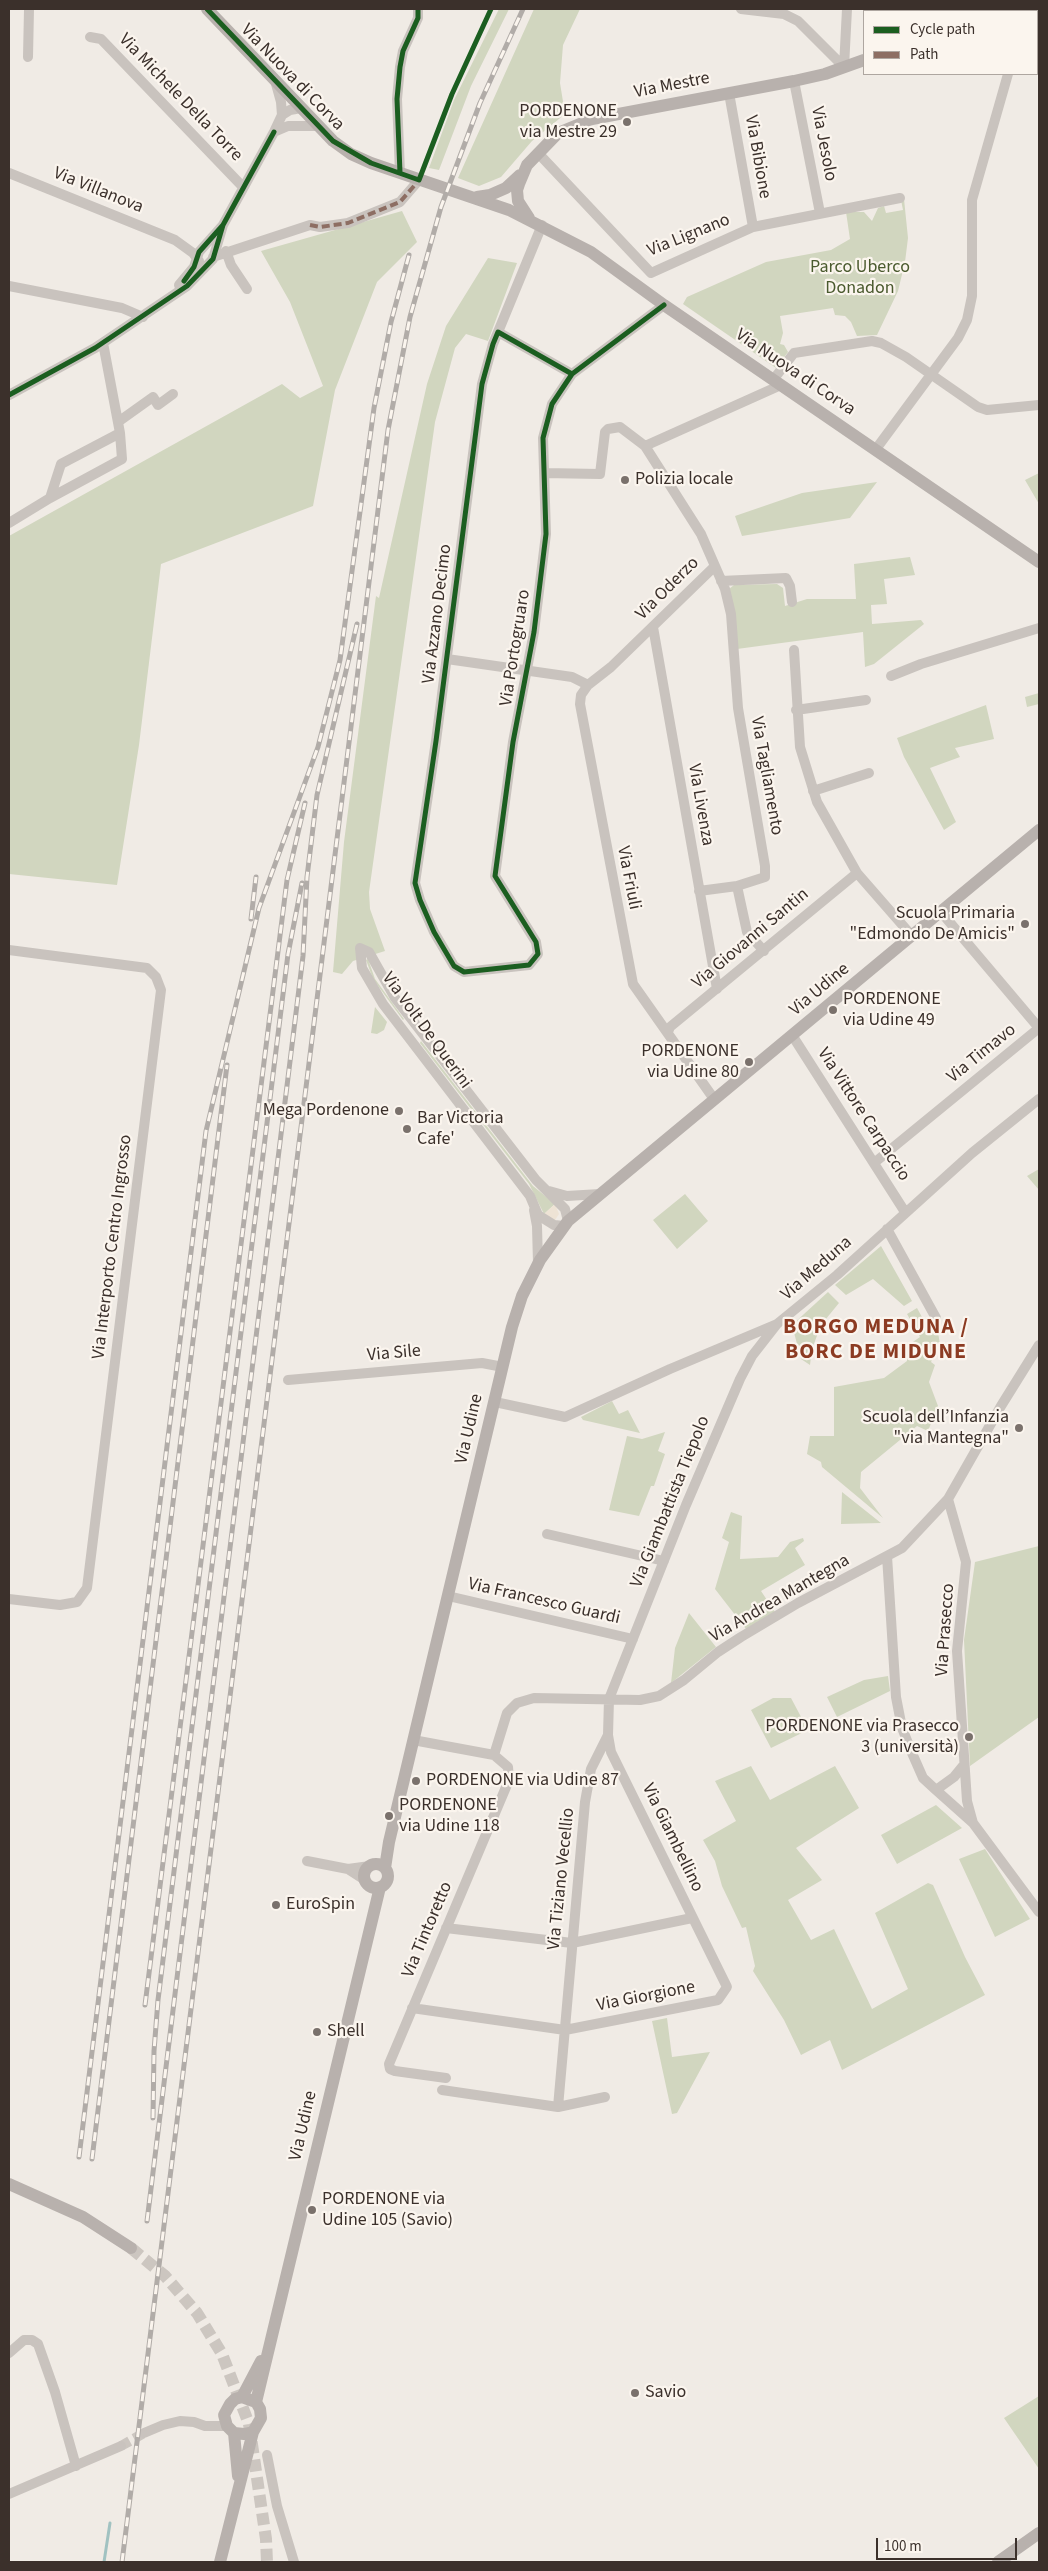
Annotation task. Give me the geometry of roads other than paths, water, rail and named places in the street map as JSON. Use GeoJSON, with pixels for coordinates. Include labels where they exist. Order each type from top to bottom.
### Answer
{"type":"FeatureCollection","features":[{"type":"Feature","properties":{"kind":"main road","name":"Via Nuova di Corva"},"geometry":{"type":"LineString","coordinates":[[206,9],[333,141],[351,154],[400,173],[417,183],[474,198],[529,218],[591,252],[664,305],[1039,562]]}},
{"type":"Feature","properties":{"kind":"main road","name":"Via Mestre"},"geometry":{"type":"LineString","coordinates":[[474,198],[490,196],[506,188],[558,133],[592,119],[794,81],[863,60]]}},
{"type":"Feature","properties":{"kind":"main road","name":"Via Mestre"},"geometry":{"type":"LineString","coordinates":[[516,190],[523,172]]}},
{"type":"Feature","properties":{"kind":"main road"},"geometry":{"type":"LineString","coordinates":[[492,204],[507,199],[516,190]]}},
{"type":"Feature","properties":{"kind":"main road"},"geometry":{"type":"LineString","coordinates":[[516,190],[521,209],[529,218]]}},
{"type":"Feature","properties":{"kind":"main road","name":"Via Udine"},"geometry":{"type":"LineString","coordinates":[[376,1866],[389,1842],[522,1296],[538,1263],[566,1223],[1039,830]]}},
{"type":"Feature","properties":{"kind":"main road"},"geometry":{"type":"LineString","coordinates":[[376,1866],[387,1879],[372,1885],[364,1874],[376,1866]]}},
{"type":"Feature","properties":{"kind":"main road","name":"Via Udine"},"geometry":{"type":"LineString","coordinates":[[270,2346],[372,1915],[372,1885]]}},
{"type":"Feature","properties":{"kind":"main road"},"geometry":{"type":"LineString","coordinates":[[9,2184],[84,2217],[131,2248]]}},
{"type":"Feature","properties":{"kind":"main road"},"geometry":{"type":"LineString","coordinates":[[239,2486],[228,2425],[230,2404],[242,2397],[270,2346]]}},
{"type":"Feature","properties":{"kind":"main road"},"geometry":{"type":"LineString","coordinates":[[256,2402],[270,2346]]}},
{"type":"Feature","properties":{"kind":"main road"},"geometry":{"type":"LineString","coordinates":[[220,2562],[253,2432],[261,2418],[260,2409],[256,2402],[242,2397]]}},
{"type":"Feature","properties":{"kind":"main road"},"geometry":{"type":"LineString","coordinates":[[228,2425],[244,2434],[253,2432]]}},
{"type":"Feature","properties":{"kind":"main road"},"geometry":{"type":"LineString","coordinates":[[998,2562],[1039,2533]]}},
{"type":"Feature","properties":{"kind":"street"},"geometry":{"type":"LineString","coordinates":[[28,9],[28,56]]}},
{"type":"Feature","properties":{"kind":"street"},"geometry":{"type":"LineString","coordinates":[[400,173],[398,99],[400,67],[403,51],[418,18],[418,9]]}},
{"type":"Feature","properties":{"kind":"street"},"geometry":{"type":"LineString","coordinates":[[741,9],[784,14],[798,21],[844,67]]}},
{"type":"Feature","properties":{"kind":"street"},"geometry":{"type":"LineString","coordinates":[[844,67],[847,9]]}},
{"type":"Feature","properties":{"kind":"street","name":"Via Michele Della Torre"},"geometry":{"type":"LineString","coordinates":[[90,37],[102,39],[243,187]]}},
{"type":"Feature","properties":{"kind":"street"},"geometry":{"type":"LineString","coordinates":[[876,449],[958,338],[967,320],[972,296],[972,200],[1008,75]]}},
{"type":"Feature","properties":{"kind":"street"},"geometry":{"type":"LineString","coordinates":[[9,395],[103,343],[143,317],[187,286],[210,260],[223,225],[282,115],[280,92],[273,79]]}},
{"type":"Feature","properties":{"kind":"street","name":"Via Jesolo"},"geometry":{"type":"LineString","coordinates":[[794,81],[820,213]]}},
{"type":"Feature","properties":{"kind":"street","name":"Via Bibione"},"geometry":{"type":"LineString","coordinates":[[729,93],[753,227]]}},
{"type":"Feature","properties":{"kind":"street"},"geometry":{"type":"LineString","coordinates":[[282,115],[290,110],[301,108]]}},
{"type":"Feature","properties":{"kind":"street"},"geometry":{"type":"LineString","coordinates":[[274,132],[288,126],[297,117],[301,108]]}},
{"type":"Feature","properties":{"kind":"street"},"geometry":{"type":"LineString","coordinates":[[288,126],[319,126]]}},
{"type":"Feature","properties":{"kind":"street","name":"Via Lignano"},"geometry":{"type":"LineString","coordinates":[[538,153],[650,273],[753,227],[900,198]]}},
{"type":"Feature","properties":{"kind":"street","name":"Via Villanova"},"geometry":{"type":"LineString","coordinates":[[9,173],[175,240],[200,253]]}},
{"type":"Feature","properties":{"kind":"street"},"geometry":{"type":"LineString","coordinates":[[200,253],[200,262],[210,260],[226,251],[310,225],[320,227],[348,223],[400,202],[417,183]]}},
{"type":"Feature","properties":{"kind":"street"},"geometry":{"type":"LineString","coordinates":[[161,304],[188,276],[200,253],[223,225]]}},
{"type":"Feature","properties":{"kind":"street","name":"Via Azzano Decimo"},"geometry":{"type":"LineString","coordinates":[[464,972],[454,966],[434,932],[420,900],[416,883],[482,384],[492,344],[542,225]]}},
{"type":"Feature","properties":{"kind":"street"},"geometry":{"type":"LineString","coordinates":[[226,251],[230,265],[247,289]]}},
{"type":"Feature","properties":{"kind":"street"},"geometry":{"type":"LineString","coordinates":[[9,286],[122,308],[143,317]]}},
{"type":"Feature","properties":{"kind":"street","name":"Via Portogruaro"},"geometry":{"type":"LineString","coordinates":[[464,972],[529,965],[538,954],[536,942],[495,876],[513,742],[528,671],[546,534],[543,438],[552,404],[572,374],[664,305]]}},
{"type":"Feature","properties":{"kind":"street"},"geometry":{"type":"LineString","coordinates":[[498,332],[572,374]]}},
{"type":"Feature","properties":{"kind":"street"},"geometry":{"type":"LineString","coordinates":[[645,446],[777,383],[794,353],[851,343],[872,341],[881,343],[978,407],[987,410],[1039,405]]}},
{"type":"Feature","properties":{"kind":"street"},"geometry":{"type":"LineString","coordinates":[[9,523],[50,498],[122,459],[120,433],[103,343]]}},
{"type":"Feature","properties":{"kind":"street"},"geometry":{"type":"LineString","coordinates":[[118,422],[153,398],[158,405],[172,394]]}},
{"type":"Feature","properties":{"kind":"street","name":"Via Oderzo"},"geometry":{"type":"LineString","coordinates":[[544,473],[600,474],[608,429],[620,427],[645,446],[701,534],[715,566],[653,627],[588,685]]}},
{"type":"Feature","properties":{"kind":"street"},"geometry":{"type":"LineString","coordinates":[[50,498],[61,464],[120,433]]}},
{"type":"Feature","properties":{"kind":"street","name":"Via Tagliamento"},"geometry":{"type":"LineString","coordinates":[[715,566],[731,614],[738,708],[765,866],[765,877],[737,886]]}},
{"type":"Feature","properties":{"kind":"street"},"geometry":{"type":"LineString","coordinates":[[721,581],[786,578],[790,586],[792,602]]}},
{"type":"Feature","properties":{"kind":"street","name":"Via Livenza"},"geometry":{"type":"LineString","coordinates":[[653,627],[717,989]]}},
{"type":"Feature","properties":{"kind":"street"},"geometry":{"type":"LineString","coordinates":[[891,676],[921,664],[1039,628]]}},
{"type":"Feature","properties":{"kind":"street"},"geometry":{"type":"LineString","coordinates":[[794,650],[796,710],[800,747],[813,791],[834,835],[857,873],[912,936]]}},
{"type":"Feature","properties":{"kind":"street","name":"Via Portogruaro"},"geometry":{"type":"LineString","coordinates":[[447,659],[572,677],[588,685]]}},
{"type":"Feature","properties":{"kind":"street","name":"Via Friuli"},"geometry":{"type":"LineString","coordinates":[[588,685],[581,695],[581,714],[633,984],[714,1099]]}},
{"type":"Feature","properties":{"kind":"street"},"geometry":{"type":"LineString","coordinates":[[796,710],[866,700]]}},
{"type":"Feature","properties":{"kind":"street"},"geometry":{"type":"LineString","coordinates":[[813,791],[869,774]]}},
{"type":"Feature","properties":{"kind":"street","name":"Via Giovanni Santin"},"geometry":{"type":"LineString","coordinates":[[668,1032],[857,873]]}},
{"type":"Feature","properties":{"kind":"street"},"geometry":{"type":"LineString","coordinates":[[699,892],[737,886],[747,932],[764,950]]}},
{"type":"Feature","properties":{"kind":"street","name":"Via Timavo"},"geometry":{"type":"LineString","coordinates":[[874,1163],[1039,1028],[941,912]]}},
{"type":"Feature","properties":{"kind":"street","name":"Via Volt De Querini"},"geometry":{"type":"LineString","coordinates":[[360,948],[369,952],[395,998],[421,1033],[543,1188],[565,1209],[566,1223],[546,1221],[538,1214],[530,1196],[383,1004],[362,968],[360,948]]}},
{"type":"Feature","properties":{"kind":"street","name":"Via Interporto Centro Ingrosso"},"geometry":{"type":"LineString","coordinates":[[9,950],[147,968],[156,977],[161,990],[87,1588],[77,1602],[60,1605],[9,1598]]}},
{"type":"Feature","properties":{"kind":"street"},"geometry":{"type":"LineString","coordinates":[[411,1041],[421,1033]]}},
{"type":"Feature","properties":{"kind":"street","name":"Via Vittore Carpaccio"},"geometry":{"type":"LineString","coordinates":[[792,1035],[906,1212]]}},
{"type":"Feature","properties":{"kind":"street","name":"Via Meduna"},"geometry":{"type":"LineString","coordinates":[[495,1402],[565,1417],[670,1369],[777,1324],[1039,1099]]}},
{"type":"Feature","properties":{"kind":"street"},"geometry":{"type":"LineString","coordinates":[[543,1188],[567,1196],[600,1194]]}},
{"type":"Feature","properties":{"kind":"street","name":"Via Volt De Querini"},"geometry":{"type":"LineString","coordinates":[[533,1204],[538,1226],[538,1263]]}},
{"type":"Feature","properties":{"kind":"street"},"geometry":{"type":"LineString","coordinates":[[887,1229],[936,1318]]}},
{"type":"Feature","properties":{"kind":"street","name":"Via Giambattista Tiepolo"},"geometry":{"type":"LineString","coordinates":[[610,1699],[664,1561],[740,1379],[752,1356],[777,1324]]}},
{"type":"Feature","properties":{"kind":"street","name":"Via Andrea Mantegna"},"geometry":{"type":"LineString","coordinates":[[494,1755],[507,1713],[517,1703],[534,1698],[640,1700],[659,1696],[684,1680],[718,1652],[741,1637],[798,1603],[908,1543],[948,1499],[1001,1406],[1039,1345]]}},
{"type":"Feature","properties":{"kind":"street","name":"Via Sile"},"geometry":{"type":"LineString","coordinates":[[288,1380],[482,1363],[503,1368]]}},
{"type":"Feature","properties":{"kind":"street","name":"Via Prasecco"},"geometry":{"type":"LineString","coordinates":[[948,1499],[966,1562],[957,1652],[963,1766],[967,1801],[973,1823]]}},
{"type":"Feature","properties":{"kind":"street"},"geometry":{"type":"LineString","coordinates":[[547,1534],[664,1561]]}},
{"type":"Feature","properties":{"kind":"street","name":"Via Prasecco"},"geometry":{"type":"LineString","coordinates":[[887,1556],[896,1697],[902,1728],[921,1773],[936,1790],[973,1823],[1039,1912]]}},
{"type":"Feature","properties":{"kind":"street","name":"Via Francesco Guardi"},"geometry":{"type":"LineString","coordinates":[[448,1596],[633,1639]]}},
{"type":"Feature","properties":{"kind":"street","name":"Via Giambellino"},"geometry":{"type":"LineString","coordinates":[[610,1699],[608,1735],[610,1752],[727,1987]]}},
{"type":"Feature","properties":{"kind":"street","name":"Via Tiziano Vecellio"},"geometry":{"type":"LineString","coordinates":[[564,2030],[591,1769],[608,1735]]}},
{"type":"Feature","properties":{"kind":"street"},"geometry":{"type":"LineString","coordinates":[[413,1740],[494,1755]]}},
{"type":"Feature","properties":{"kind":"street","name":"Via Tintoretto"},"geometry":{"type":"LineString","coordinates":[[446,2078],[390,2069],[390,2058],[508,1780],[508,1767],[494,1755]]}},
{"type":"Feature","properties":{"kind":"street"},"geometry":{"type":"LineString","coordinates":[[936,1790],[954,1777],[963,1766]]}},
{"type":"Feature","properties":{"kind":"street"},"geometry":{"type":"LineString","coordinates":[[307,1861],[348,1868],[376,1866]]}},
{"type":"Feature","properties":{"kind":"street"},"geometry":{"type":"LineString","coordinates":[[348,1868],[372,1885]]}},
{"type":"Feature","properties":{"kind":"street"},"geometry":{"type":"LineString","coordinates":[[446,1928],[572,1944],[692,1918]]}},
{"type":"Feature","properties":{"kind":"street","name":"Via Giorgione"},"geometry":{"type":"LineString","coordinates":[[412,2008],[564,2030],[718,2000],[727,1987]]}},
{"type":"Feature","properties":{"kind":"street"},"geometry":{"type":"LineString","coordinates":[[558,2107],[564,2030]]}},
{"type":"Feature","properties":{"kind":"street"},"geometry":{"type":"LineString","coordinates":[[442,2090],[558,2107],[605,2097]]}},
{"type":"Feature","properties":{"kind":"street"},"geometry":{"type":"LineString","coordinates":[[9,2353],[24,2340],[32,2340],[38,2344],[55,2392],[76,2466]]}},
{"type":"Feature","properties":{"kind":"street"},"geometry":{"type":"LineString","coordinates":[[144,2433],[163,2425],[180,2421],[194,2422],[205,2426],[228,2425]]}},
{"type":"Feature","properties":{"kind":"street"},"geometry":{"type":"LineString","coordinates":[[9,2494],[121,2446]]}},
{"type":"Feature","properties":{"kind":"street"},"geometry":{"type":"LineString","coordinates":[[267,2455],[277,2506],[294,2562]]}},
{"type":"Feature","properties":{"kind":"waterway"},"geometry":{"type":"LineString","coordinates":[[104,2562],[110,2523]]}},
{"type":"Feature","properties":{"kind":"tunnel"},"geometry":{"type":"LineString","coordinates":[[131,2248],[165,2276],[197,2313],[222,2354],[249,2424],[266,2539],[267,2562]]}},
{"type":"Feature","properties":{"kind":"tunnel"},"geometry":{"type":"LineString","coordinates":[[121,2446],[144,2433]]}},
{"type":"Feature","properties":{"kind":"railway"},"geometry":{"type":"LineString","coordinates":[[122,2562],[388,430],[410,317],[441,207],[480,103],[523,9]]}},
{"type":"Feature","properties":{"kind":"railway"},"geometry":{"type":"LineString","coordinates":[[79,2157],[206,1131],[259,908],[318,747],[340,660],[374,408],[391,322],[409,255]]}},
{"type":"Feature","properties":{"kind":"railway"},"geometry":{"type":"LineString","coordinates":[[147,2221],[303,956],[307,877],[317,795],[357,624]]}},
{"type":"Feature","properties":{"kind":"railway"},"geometry":{"type":"LineString","coordinates":[[145,2005],[287,880],[305,803]]}},
{"type":"Feature","properties":{"kind":"railway"},"geometry":{"type":"LineString","coordinates":[[251,919],[256,877]]}},
{"type":"Feature","properties":{"kind":"railway"},"geometry":{"type":"LineString","coordinates":[[153,2118],[154,2051],[158,2000],[288,954],[302,883]]}},
{"type":"Feature","properties":{"kind":"railway"},"geometry":{"type":"LineString","coordinates":[[92,2159],[227,1065]]}},
{"type":"Feature","properties":{"kind":"place","name":"PORDENONE via Mestre 29"},"geometry":{"type":"Point","coordinates":[627,122]}},
{"type":"Feature","properties":{"kind":"place","name":"Polizia locale"},"geometry":{"type":"Point","coordinates":[625,480]}},
{"type":"Feature","properties":{"kind":"place","name":"Scuola Primaria \"Edmondo De Amicis\""},"geometry":{"type":"Point","coordinates":[1025,924]}},
{"type":"Feature","properties":{"kind":"place","name":"PORDENONE via Udine 49"},"geometry":{"type":"Point","coordinates":[833,1010]}},
{"type":"Feature","properties":{"kind":"place","name":"PORDENONE via Udine 80"},"geometry":{"type":"Point","coordinates":[749,1062]}},
{"type":"Feature","properties":{"kind":"place","name":"Mega Pordenone"},"geometry":{"type":"Point","coordinates":[399,1111]}},
{"type":"Feature","properties":{"kind":"place","name":"Bar Victoria Cafe'"},"geometry":{"type":"Point","coordinates":[407,1129]}},
{"type":"Feature","properties":{"kind":"place","name":"Scuola dell’Infanzia \"via Mantegna\""},"geometry":{"type":"Point","coordinates":[1019,1428]}},
{"type":"Feature","properties":{"kind":"place","name":"PORDENONE via Prasecco 3 (università)"},"geometry":{"type":"Point","coordinates":[969,1737]}},
{"type":"Feature","properties":{"kind":"place","name":"PORDENONE via Udine 87"},"geometry":{"type":"Point","coordinates":[416,1781]}},
{"type":"Feature","properties":{"kind":"place","name":"PORDENONE via Udine 118"},"geometry":{"type":"Point","coordinates":[389,1816]}},
{"type":"Feature","properties":{"kind":"place","name":"EuroSpin"},"geometry":{"type":"Point","coordinates":[276,1905]}},
{"type":"Feature","properties":{"kind":"place","name":"Shell"},"geometry":{"type":"Point","coordinates":[317,2032]}},
{"type":"Feature","properties":{"kind":"place","name":"PORDENONE via Udine 105 (Savio)"},"geometry":{"type":"Point","coordinates":[312,2210]}},
{"type":"Feature","properties":{"kind":"place","name":"Savio"},"geometry":{"type":"Point","coordinates":[635,2393]}},
{"type":"Feature","properties":{"kind":"district","name":"BORGO MEDUNA / BORC DE MIDUNE"},"geometry":{"type":"Point","coordinates":[876,1340]}},
{"type":"Feature","properties":{"kind":"park label","name":"Parco Uberco Donadon"},"geometry":{"type":"Point","coordinates":[860,278]}}]}
